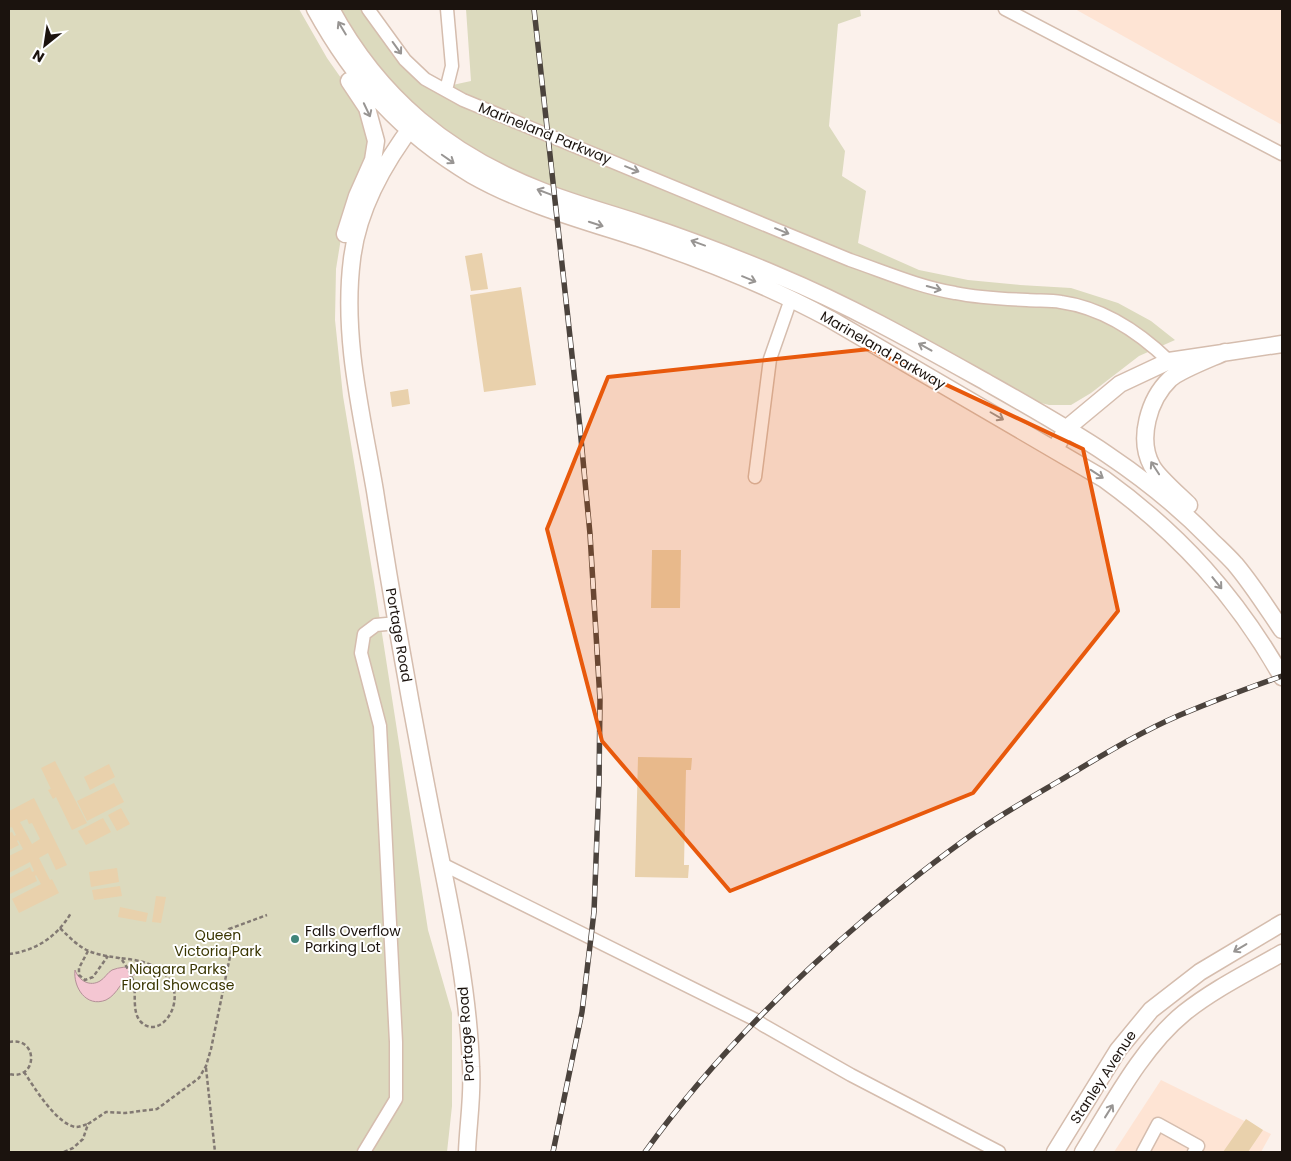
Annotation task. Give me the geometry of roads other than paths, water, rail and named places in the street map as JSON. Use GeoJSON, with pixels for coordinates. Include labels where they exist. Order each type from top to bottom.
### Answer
{"type":"FeatureCollection","features":[{"type":"Feature","properties":{"kind":"main road"},"geometry":{"type":"LineString","coordinates":[[305,9],[327,49],[367,108],[376,141],[373,160],[357,196],[345,235],[340,280],[340,326],[346,360],[361,409]]}},
{"type":"Feature","properties":{"kind":"main road"},"geometry":{"type":"LineString","coordinates":[[315,9],[354,72],[390,113],[413,125]]}},
{"type":"Feature","properties":{"kind":"main road"},"geometry":{"type":"LineString","coordinates":[[331,9],[365,63],[413,125]]}},
{"type":"Feature","properties":{"kind":"main road","name":"Portage Road"},"geometry":{"type":"LineString","coordinates":[[413,125],[387,163],[370,194],[358,228],[352,257],[349,303],[361,409],[397,623],[455,926],[472,1069],[467,1152]]}},
{"type":"Feature","properties":{"kind":"main road","name":"Marineland Parkway"},"geometry":{"type":"LineString","coordinates":[[413,125],[435,150],[472,175],[508,192],[565,214],[694,257],[756,282],[830,319],[1089,469],[1152,516],[1200,562],[1251,628],[1282,677]]}},
{"type":"Feature","properties":{"kind":"main road","name":"Marineland Parkway"},"geometry":{"type":"LineString","coordinates":[[413,125],[520,182],[555,196],[701,245],[777,275],[843,305],[921,345],[1067,428],[1138,475],[1191,519],[1235,564],[1282,629]]}},
{"type":"Feature","properties":{"kind":"main road"},"geometry":{"type":"LineString","coordinates":[[1055,450],[1067,428],[1120,384],[1169,362],[1282,344]]}},
{"type":"Feature","properties":{"kind":"main road"},"geometry":{"type":"LineString","coordinates":[[1225,352],[1172,378],[1158,392],[1148,413],[1145,444],[1152,467],[1220,534],[1256,580],[1282,629]]}},
{"type":"Feature","properties":{"kind":"main road","name":"Stanley Avenue"},"geometry":{"type":"LineString","coordinates":[[1055,1152],[1118,1050],[1151,1010],[1200,972],[1282,923]]}},
{"type":"Feature","properties":{"kind":"main road","name":"Stanley Avenue"},"geometry":{"type":"LineString","coordinates":[[1083,1152],[1143,1058],[1161,1034],[1183,1013],[1210,994],[1282,953]]}},
{"type":"Feature","properties":{"kind":"street","name":"Marineland Parkway"},"geometry":{"type":"LineString","coordinates":[[368,9],[405,60],[425,79],[463,100],[850,260],[908,281],[978,297],[1059,302],[1088,308],[1140,336],[1169,362]]}},
{"type":"Feature","properties":{"kind":"street"},"geometry":{"type":"LineString","coordinates":[[446,90],[452,66],[447,9]]}},
{"type":"Feature","properties":{"kind":"street"},"geometry":{"type":"LineString","coordinates":[[1005,9],[1282,154]]}},
{"type":"Feature","properties":{"kind":"street"},"geometry":{"type":"LineString","coordinates":[[755,477],[770,359],[791,299]]}},
{"type":"Feature","properties":{"kind":"street"},"geometry":{"type":"LineString","coordinates":[[364,1152],[396,1099],[396,1042],[380,726],[361,652],[364,634],[376,625],[397,623]]}},
{"type":"Feature","properties":{"kind":"street"},"geometry":{"type":"LineString","coordinates":[[442,864],[756,1020],[852,1075],[999,1152]]}},
{"type":"Feature","properties":{"kind":"street"},"geometry":{"type":"LineString","coordinates":[[1142,1152],[1158,1124],[1198,1146],[1194,1152]]}},
{"type":"Feature","properties":{"kind":"railway"},"geometry":{"type":"LineString","coordinates":[[534,9],[580,428],[590,534],[600,700],[594,912],[582,1012],[553,1152]]}},
{"type":"Feature","properties":{"kind":"railway"},"geometry":{"type":"LineString","coordinates":[[645,1152],[721,1057],[777,999],[867,917],[946,854],[1004,813],[1164,722],[1282,676]]}},
{"type":"Feature","properties":{"kind":"place","name":"Falls Overflow Parking Lot"},"geometry":{"type":"Point","coordinates":[295,939]}},
{"type":"Feature","properties":{"kind":"park label","name":"Queen Victoria Park"},"geometry":{"type":"Point","coordinates":[218,944]}},
{"type":"Feature","properties":{"kind":"park label","name":"Niagara Parks Floral Showcase"},"geometry":{"type":"Point","coordinates":[178,978]}}]}
